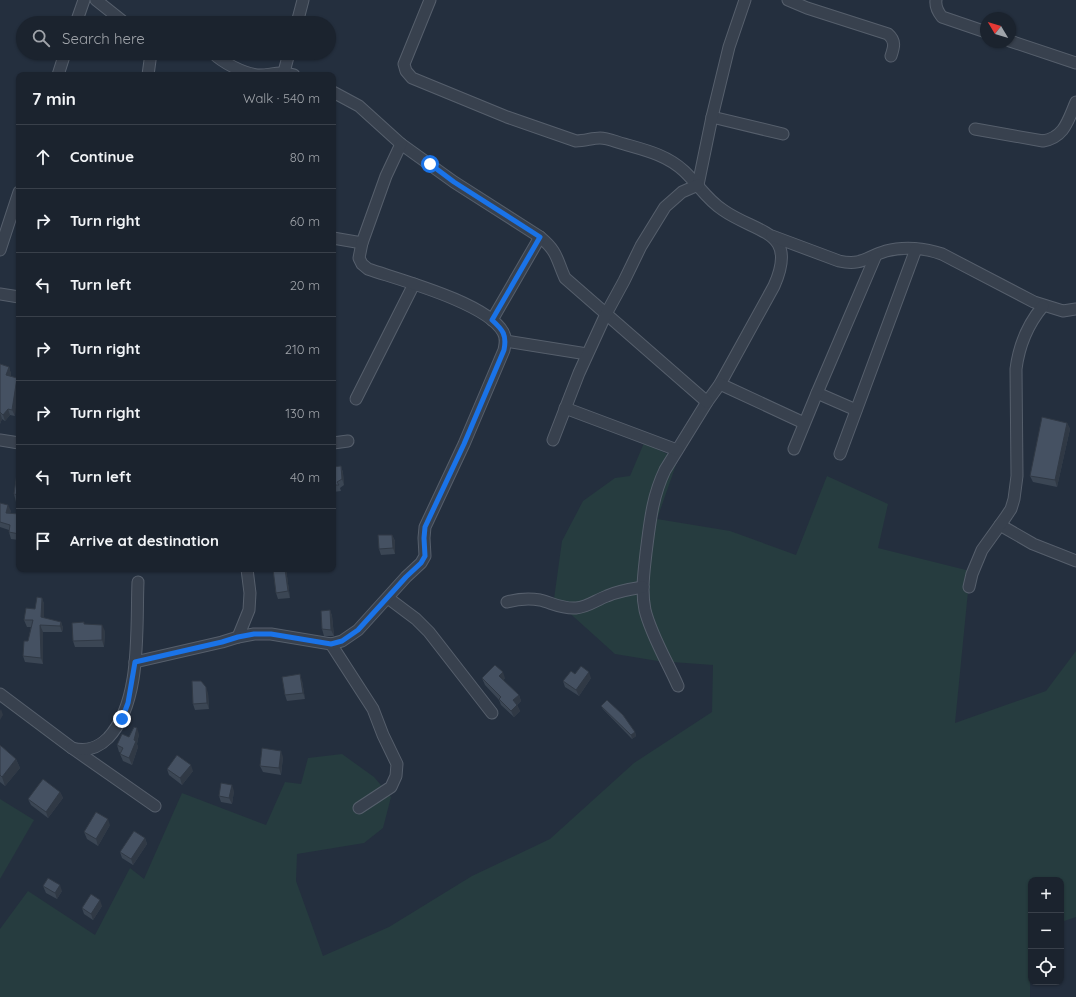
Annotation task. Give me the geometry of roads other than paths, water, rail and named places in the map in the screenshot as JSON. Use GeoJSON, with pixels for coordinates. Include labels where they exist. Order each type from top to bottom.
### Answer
{"type":"FeatureCollection","features":[{"type":"Feature","properties":{"kind":"street"},"geometry":{"type":"LineString","coordinates":[[78,16],[84,0]]}},
{"type":"Feature","properties":{"kind":"street"},"geometry":{"type":"LineString","coordinates":[[96,0],[117,16]]}},
{"type":"Feature","properties":{"kind":"street"},"geometry":{"type":"LineString","coordinates":[[299,16],[303,0]]}},
{"type":"Feature","properties":{"kind":"street"},"geometry":{"type":"LineString","coordinates":[[430,0],[404,64],[406,71],[412,78],[507,117],[576,141],[602,138],[654,153],[671,160],[698,185],[714,204],[724,211],[771,235],[839,261],[848,263],[868,260],[876,255],[896,249],[925,250],[942,254],[1044,306],[1063,311],[1076,309]]}},
{"type":"Feature","properties":{"kind":"street"},"geometry":{"type":"LineString","coordinates":[[698,185],[712,117],[729,47],[745,0]]}},
{"type":"Feature","properties":{"kind":"street"},"geometry":{"type":"LineString","coordinates":[[788,0],[888,34],[894,43],[891,56]]}},
{"type":"Feature","properties":{"kind":"street"},"geometry":{"type":"LineString","coordinates":[[936,0],[935,4],[942,17],[980,30]]}},
{"type":"Feature","properties":{"kind":"street"},"geometry":{"type":"LineString","coordinates":[[1016,42],[1076,63]]}},
{"type":"Feature","properties":{"kind":"street"},"geometry":{"type":"LineString","coordinates":[[59,72],[63,60]]}},
{"type":"Feature","properties":{"kind":"street"},"geometry":{"type":"LineString","coordinates":[[148,72],[150,60]]}},
{"type":"Feature","properties":{"kind":"street"},"geometry":{"type":"LineString","coordinates":[[221,60],[227,65],[248,72]]}},
{"type":"Feature","properties":{"kind":"street"},"geometry":{"type":"LineString","coordinates":[[289,60],[289,72]]}},
{"type":"Feature","properties":{"kind":"street"},"geometry":{"type":"LineString","coordinates":[[336,94],[358,106],[401,144],[454,182],[540,237],[554,251],[565,278],[707,402]]}},
{"type":"Feature","properties":{"kind":"street"},"geometry":{"type":"LineString","coordinates":[[975,129],[1043,141],[1050,140],[1062,131],[1076,102]]}},
{"type":"Feature","properties":{"kind":"street"},"geometry":{"type":"LineString","coordinates":[[712,117],[783,134]]}},
{"type":"Feature","properties":{"kind":"street"},"geometry":{"type":"LineString","coordinates":[[135,662],[254,634],[271,634],[331,644],[342,641],[358,630],[406,577],[421,563],[425,556],[425,527],[464,444],[504,350],[506,341],[500,327],[479,311],[456,300],[414,284],[368,269],[362,264],[359,258],[362,243],[386,176],[401,144]]}},
{"type":"Feature","properties":{"kind":"street"},"geometry":{"type":"LineString","coordinates":[[553,440],[587,354],[641,246],[665,207],[682,192],[698,185]]}},
{"type":"Feature","properties":{"kind":"street"},"geometry":{"type":"LineString","coordinates":[[0,250],[16,201]]}},
{"type":"Feature","properties":{"kind":"street"},"geometry":{"type":"LineString","coordinates":[[678,686],[649,623],[644,605],[642,587],[652,503],[660,480],[707,402],[720,384],[779,275],[781,253],[778,243],[771,235]]}},
{"type":"Feature","properties":{"kind":"street"},"geometry":{"type":"LineString","coordinates":[[492,320],[540,237]]}},
{"type":"Feature","properties":{"kind":"street"},"geometry":{"type":"LineString","coordinates":[[336,239],[362,243]]}},
{"type":"Feature","properties":{"kind":"street"},"geometry":{"type":"LineString","coordinates":[[840,454],[916,249]]}},
{"type":"Feature","properties":{"kind":"street"},"geometry":{"type":"LineString","coordinates":[[794,449],[876,255]]}},
{"type":"Feature","properties":{"kind":"street"},"geometry":{"type":"LineString","coordinates":[[356,399],[414,284]]}},
{"type":"Feature","properties":{"kind":"street"},"geometry":{"type":"LineString","coordinates":[[0,294],[16,297]]}},
{"type":"Feature","properties":{"kind":"street"},"geometry":{"type":"LineString","coordinates":[[969,587],[977,561],[985,545],[1011,509],[1016,487],[1017,360],[1026,332],[1037,314],[1044,306]]}},
{"type":"Feature","properties":{"kind":"street"},"geometry":{"type":"LineString","coordinates":[[506,341],[587,354]]}},
{"type":"Feature","properties":{"kind":"street"},"geometry":{"type":"LineString","coordinates":[[720,384],[804,423]]}},
{"type":"Feature","properties":{"kind":"street"},"geometry":{"type":"LineString","coordinates":[[816,394],[856,410]]}},
{"type":"Feature","properties":{"kind":"street"},"geometry":{"type":"LineString","coordinates":[[565,408],[677,450]]}},
{"type":"Feature","properties":{"kind":"street"},"geometry":{"type":"LineString","coordinates":[[0,440],[16,443]]}},
{"type":"Feature","properties":{"kind":"street"},"geometry":{"type":"LineString","coordinates":[[336,443],[348,441]]}},
{"type":"Feature","properties":{"kind":"street"},"geometry":{"type":"LineString","coordinates":[[1000,525],[1033,544],[1076,561]]}},
{"type":"Feature","properties":{"kind":"street"},"geometry":{"type":"LineString","coordinates":[[238,637],[250,610],[247,572]]}},
{"type":"Feature","properties":{"kind":"street"},"geometry":{"type":"LineString","coordinates":[[72,748],[84,750],[102,744],[113,733],[122,719],[128,703],[135,662],[138,582]]}},
{"type":"Feature","properties":{"kind":"street"},"geometry":{"type":"LineString","coordinates":[[506,602],[524,598],[562,607],[576,608],[590,605],[618,592],[642,587]]}},
{"type":"Feature","properties":{"kind":"street"},"geometry":{"type":"LineString","coordinates":[[388,598],[416,619],[429,632],[492,713]]}},
{"type":"Feature","properties":{"kind":"street"},"geometry":{"type":"LineString","coordinates":[[331,644],[373,709],[397,764],[396,776],[391,786],[358,808]]}},
{"type":"Feature","properties":{"kind":"street"},"geometry":{"type":"LineString","coordinates":[[0,694],[72,748],[155,806]]}}]}
